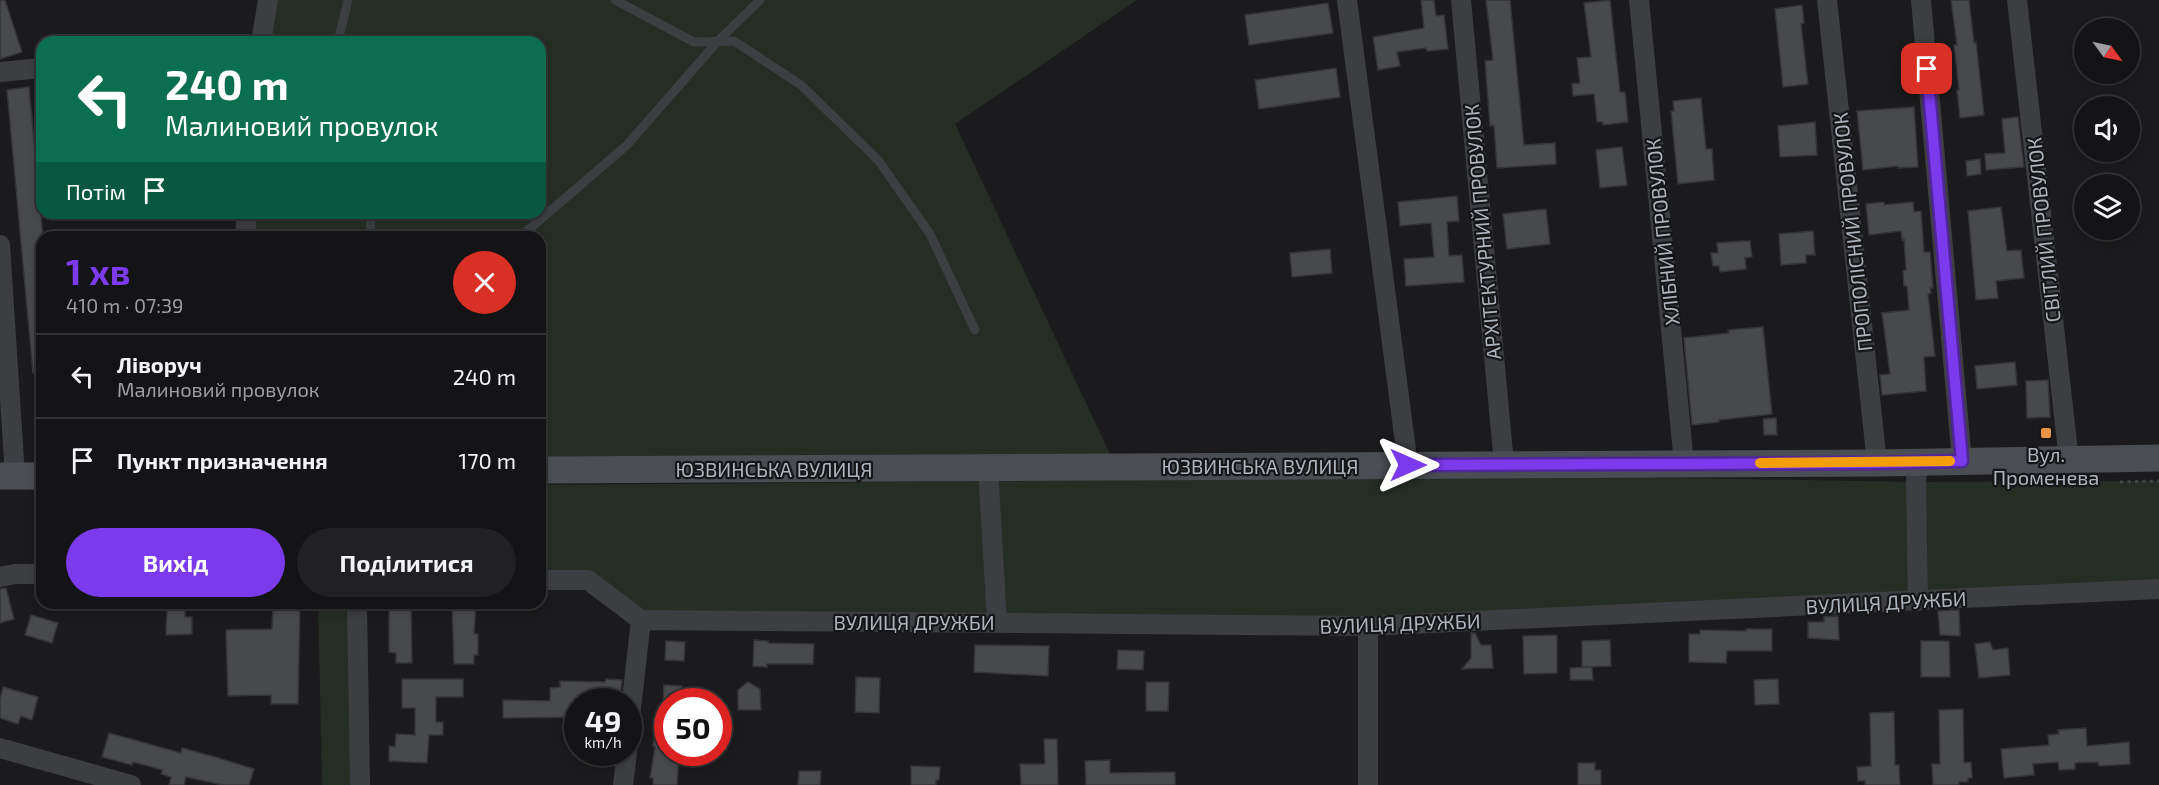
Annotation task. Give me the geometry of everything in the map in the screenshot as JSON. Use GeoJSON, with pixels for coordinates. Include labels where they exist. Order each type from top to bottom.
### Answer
{"type":"FeatureCollection","features":[{"type":"Feature","properties":{"kind":"main road","name":"ЮЗВИНСЬКА ВУЛИЦЯ"},"geometry":{"type":"LineString","coordinates":[[546,470],[1877,463],[2159,458]]}},
{"type":"Feature","properties":{"kind":"main road"},"geometry":{"type":"LineString","coordinates":[[7,476],[36,476]]}},
{"type":"Feature","properties":{"kind":"street"},"geometry":{"type":"LineString","coordinates":[[262,36],[268,0]]}},
{"type":"Feature","properties":{"kind":"street"},"geometry":{"type":"LineString","coordinates":[[1347,0],[1408,465]]}},
{"type":"Feature","properties":{"kind":"street","name":"АРХІТЕКТУРНИЙ ПРОВУЛОК"},"geometry":{"type":"LineString","coordinates":[[1461,0],[1504,464]]}},
{"type":"Feature","properties":{"kind":"street","name":"ХЛІБНИЙ ПРОВУЛОК"},"geometry":{"type":"LineString","coordinates":[[1639,0],[1684,463]]}},
{"type":"Feature","properties":{"kind":"street","name":"ПРОПОЛІСНИЙ ПРОВУЛОК"},"geometry":{"type":"LineString","coordinates":[[1827,0],[1877,463]]}},
{"type":"Feature","properties":{"kind":"street"},"geometry":{"type":"LineString","coordinates":[[1921,0],[1962,461]]}},
{"type":"Feature","properties":{"kind":"street","name":"СВІТЛИЙ ПРОВУЛОК"},"geometry":{"type":"LineString","coordinates":[[2016,0],[2068,460]]}},
{"type":"Feature","properties":{"kind":"street"},"geometry":{"type":"LineString","coordinates":[[0,72],[36,69]]}},
{"type":"Feature","properties":{"kind":"street"},"geometry":{"type":"LineString","coordinates":[[0,245],[7,476]]}},
{"type":"Feature","properties":{"kind":"street"},"geometry":{"type":"LineString","coordinates":[[1918,462],[1916,482],[1918,601]]}},
{"type":"Feature","properties":{"kind":"street"},"geometry":{"type":"LineString","coordinates":[[988,468],[997,622]]}},
{"type":"Feature","properties":{"kind":"street"},"geometry":{"type":"LineString","coordinates":[[0,577],[36,574]]}},
{"type":"Feature","properties":{"kind":"street"},"geometry":{"type":"LineString","coordinates":[[546,580],[588,580],[640,620],[633,688]]}},
{"type":"Feature","properties":{"kind":"street","name":"ВУЛИЦЯ ДРУЖБИ"},"geometry":{"type":"LineString","coordinates":[[640,620],[1368,626],[2159,589]]}},
{"type":"Feature","properties":{"kind":"street"},"geometry":{"type":"LineString","coordinates":[[357,609],[360,785]]}},
{"type":"Feature","properties":{"kind":"street"},"geometry":{"type":"LineString","coordinates":[[1368,626],[1368,785]]}},
{"type":"Feature","properties":{"kind":"street"},"geometry":{"type":"LineString","coordinates":[[0,748],[131,785]]}},
{"type":"Feature","properties":{"kind":"street"},"geometry":{"type":"LineString","coordinates":[[623,785],[625,766]]}},
{"type":"Feature","properties":{"kind":"lane"},"geometry":{"type":"LineString","coordinates":[[339,36],[348,0]]}},
{"type":"Feature","properties":{"kind":"lane"},"geometry":{"type":"LineString","coordinates":[[615,0],[694,42],[734,41],[801,85],[878,160],[930,234],[975,330]]}},
{"type":"Feature","properties":{"kind":"lane"},"geometry":{"type":"LineString","coordinates":[[546,215],[627,145],[718,41],[760,0]]}},
{"type":"Feature","properties":{"kind":"lane"},"geometry":{"type":"LineString","coordinates":[[527,231],[541,219]]}},
{"type":"Feature","properties":{"kind":"shaded area"},"geometry":{"type":"Polygon","coordinates":[[[268,0],[1137,0],[955,124],[1110,454],[546,457],[546,231],[246,231],[246,219],[546,219],[546,36],[262,36],[268,0]]]}},
{"type":"Feature","properties":{"kind":"shaded area"},"geometry":{"type":"Polygon","coordinates":[[[1504,477],[1916,482],[2159,481],[2159,589],[1368,626],[641,620],[588,580],[546,580],[546,485],[1504,477]]]}},
{"type":"Feature","properties":{"kind":"shaded area"},"geometry":{"type":"Polygon","coordinates":[[[318,609],[357,609],[360,785],[322,785],[318,609]]]}},
{"type":"Feature","properties":{"kind":"building"},"geometry":{"type":"Polygon","coordinates":[[[0,0],[5,0],[22,52],[0,59],[0,0]]]}},
{"type":"Feature","properties":{"kind":"building"},"geometry":{"type":"Polygon","coordinates":[[[1421,0],[1434,0],[1436,16],[1444,15],[1448,49],[1427,51],[1426,48],[1397,52],[1400,66],[1378,70],[1373,37],[1424,28],[1421,0]]]}},
{"type":"Feature","properties":{"kind":"building"},"geometry":{"type":"Polygon","coordinates":[[[1486,0],[1510,0],[1524,145],[1555,143],[1556,164],[1497,168],[1494,125],[1490,126],[1485,61],[1493,60],[1486,0]]]}},
{"type":"Feature","properties":{"kind":"building"},"geometry":{"type":"Polygon","coordinates":[[[1610,0],[1620,92],[1625,92],[1628,122],[1603,125],[1603,122],[1597,122],[1594,94],[1573,96],[1572,84],[1580,83],[1577,58],[1591,57],[1584,3],[1610,0]]]}},
{"type":"Feature","properties":{"kind":"building"},"geometry":{"type":"Polygon","coordinates":[[[1951,0],[1969,0],[1984,115],[1960,118],[1954,45],[1957,45],[1951,0]]]}},
{"type":"Feature","properties":{"kind":"building"},"geometry":{"type":"Polygon","coordinates":[[[1328,3],[1333,33],[1249,45],[1245,15],[1328,3]]]}},
{"type":"Feature","properties":{"kind":"building"},"geometry":{"type":"Polygon","coordinates":[[[1802,5],[1804,23],[1801,24],[1808,84],[1783,87],[1775,9],[1802,5]]]}},
{"type":"Feature","properties":{"kind":"building"},"geometry":{"type":"Polygon","coordinates":[[[1336,68],[1340,97],[1259,109],[1255,80],[1336,68]]]}},
{"type":"Feature","properties":{"kind":"building"},"geometry":{"type":"Polygon","coordinates":[[[29,87],[36,162],[36,219],[41,219],[42,231],[36,231],[36,373],[33,373],[7,90],[29,87]]]}},
{"type":"Feature","properties":{"kind":"building"},"geometry":{"type":"Polygon","coordinates":[[[1701,98],[1706,149],[1712,149],[1714,180],[1678,184],[1671,111],[1674,111],[1673,101],[1701,98]]]}},
{"type":"Feature","properties":{"kind":"building"},"geometry":{"type":"Polygon","coordinates":[[[1914,107],[1918,167],[1898,168],[1898,166],[1863,170],[1857,111],[1914,107]]]}},
{"type":"Feature","properties":{"kind":"building"},"geometry":{"type":"Polygon","coordinates":[[[2018,117],[2024,167],[1986,170],[1985,154],[2005,153],[2002,119],[2018,117]]]}},
{"type":"Feature","properties":{"kind":"building"},"geometry":{"type":"Polygon","coordinates":[[[1815,122],[1817,155],[1780,157],[1778,126],[1815,122]]]}},
{"type":"Feature","properties":{"kind":"building"},"geometry":{"type":"Polygon","coordinates":[[[1622,147],[1627,185],[1600,188],[1596,150],[1622,147]]]}},
{"type":"Feature","properties":{"kind":"building"},"geometry":{"type":"Polygon","coordinates":[[[1980,159],[1981,174],[1967,176],[1966,161],[1980,159]]]}},
{"type":"Feature","properties":{"kind":"building"},"geometry":{"type":"Polygon","coordinates":[[[1457,196],[1459,221],[1447,222],[1449,256],[1462,255],[1464,282],[1406,286],[1404,259],[1434,257],[1431,223],[1400,226],[1398,202],[1457,196]]]}},
{"type":"Feature","properties":{"kind":"building"},"geometry":{"type":"Polygon","coordinates":[[[1884,202],[1884,205],[1913,202],[1914,212],[1921,211],[1924,252],[1930,252],[1933,288],[1930,288],[1931,293],[1928,294],[1935,356],[1924,357],[1926,391],[1882,395],[1880,375],[1890,374],[1882,313],[1909,310],[1907,286],[1904,286],[1903,271],[1906,270],[1904,239],[1902,240],[1901,231],[1869,235],[1866,204],[1884,202]]]}},
{"type":"Feature","properties":{"kind":"building"},"geometry":{"type":"Polygon","coordinates":[[[2001,207],[2007,251],[2021,250],[2024,278],[1996,281],[1998,298],[1976,300],[1968,211],[2001,207]]]}},
{"type":"Feature","properties":{"kind":"building"},"geometry":{"type":"Polygon","coordinates":[[[1546,209],[1550,244],[1507,249],[1503,214],[1546,209]]]}},
{"type":"Feature","properties":{"kind":"building"},"geometry":{"type":"Polygon","coordinates":[[[1813,231],[1815,255],[1806,255],[1806,263],[1781,265],[1779,234],[1813,231]]]}},
{"type":"Feature","properties":{"kind":"building"},"geometry":{"type":"Polygon","coordinates":[[[1750,241],[1752,257],[1745,258],[1746,269],[1720,272],[1719,266],[1713,266],[1711,253],[1718,253],[1717,243],[1750,241]]]}},
{"type":"Feature","properties":{"kind":"building"},"geometry":{"type":"Polygon","coordinates":[[[1330,249],[1332,273],[1292,277],[1290,253],[1330,249]]]}},
{"type":"Feature","properties":{"kind":"building"},"geometry":{"type":"Polygon","coordinates":[[[1763,327],[1772,414],[1692,425],[1684,338],[1729,333],[1728,330],[1763,327]]]}},
{"type":"Feature","properties":{"kind":"building"},"geometry":{"type":"Polygon","coordinates":[[[2015,362],[2017,385],[1977,389],[1975,366],[2015,362]]]}},
{"type":"Feature","properties":{"kind":"building"},"geometry":{"type":"Polygon","coordinates":[[[2048,380],[2050,417],[2027,418],[2026,381],[2048,380]]]}},
{"type":"Feature","properties":{"kind":"building"},"geometry":{"type":"Polygon","coordinates":[[[1776,418],[1777,435],[1764,435],[1763,419],[1776,418]]]}},
{"type":"Feature","properties":{"kind":"building"},"geometry":{"type":"Polygon","coordinates":[[[6,588],[14,619],[0,623],[0,589],[6,588]]]}},
{"type":"Feature","properties":{"kind":"building"},"geometry":{"type":"Polygon","coordinates":[[[273,609],[300,609],[298,704],[271,704],[271,695],[228,696],[226,630],[272,629],[273,609]]]}},
{"type":"Feature","properties":{"kind":"building"},"geometry":{"type":"Polygon","coordinates":[[[389,609],[411,609],[412,663],[396,663],[396,653],[389,652],[389,609]]]}},
{"type":"Feature","properties":{"kind":"building"},"geometry":{"type":"Polygon","coordinates":[[[452,609],[476,609],[474,634],[478,634],[478,655],[474,655],[474,664],[454,664],[452,609]]]}},
{"type":"Feature","properties":{"kind":"building"},"geometry":{"type":"Polygon","coordinates":[[[167,610],[185,610],[185,617],[192,617],[192,634],[166,635],[167,610]]]}},
{"type":"Feature","properties":{"kind":"building"},"geometry":{"type":"Polygon","coordinates":[[[1959,610],[1960,636],[1940,635],[1938,611],[1959,610]]]}},
{"type":"Feature","properties":{"kind":"building"},"geometry":{"type":"Polygon","coordinates":[[[31,615],[58,623],[52,643],[25,635],[31,615]]]}},
{"type":"Feature","properties":{"kind":"building"},"geometry":{"type":"Polygon","coordinates":[[[1838,616],[1839,640],[1808,638],[1808,622],[1824,622],[1824,617],[1838,616]]]}},
{"type":"Feature","properties":{"kind":"building"},"geometry":{"type":"Polygon","coordinates":[[[1746,629],[1772,629],[1772,651],[1727,651],[1726,663],[1689,662],[1689,634],[1700,634],[1700,630],[1746,631],[1746,629]]]}},
{"type":"Feature","properties":{"kind":"building"},"geometry":{"type":"Polygon","coordinates":[[[1471,633],[1475,633],[1481,645],[1491,645],[1493,668],[1462,669],[1471,658],[1471,633]]]}},
{"type":"Feature","properties":{"kind":"building"},"geometry":{"type":"Polygon","coordinates":[[[1557,635],[1557,673],[1524,674],[1523,636],[1557,635]]]}},
{"type":"Feature","properties":{"kind":"building"},"geometry":{"type":"Polygon","coordinates":[[[754,640],[768,641],[768,643],[814,644],[813,664],[753,666],[754,640]]]}},
{"type":"Feature","properties":{"kind":"building"},"geometry":{"type":"Polygon","coordinates":[[[1610,640],[1611,666],[1582,667],[1582,641],[1610,640]]]}},
{"type":"Feature","properties":{"kind":"building"},"geometry":{"type":"Polygon","coordinates":[[[666,641],[685,642],[684,661],[665,660],[666,641]]]}},
{"type":"Feature","properties":{"kind":"building"},"geometry":{"type":"Polygon","coordinates":[[[1921,641],[1949,641],[1950,677],[1921,677],[1921,641]]]}},
{"type":"Feature","properties":{"kind":"building"},"geometry":{"type":"Polygon","coordinates":[[[1990,642],[1993,650],[2008,648],[2010,675],[1979,678],[1975,644],[1990,642]]]}},
{"type":"Feature","properties":{"kind":"building"},"geometry":{"type":"Polygon","coordinates":[[[975,645],[1049,646],[1048,676],[974,672],[975,645]]]}},
{"type":"Feature","properties":{"kind":"building"},"geometry":{"type":"Polygon","coordinates":[[[1118,650],[1144,651],[1143,670],[1117,669],[1118,650]]]}},
{"type":"Feature","properties":{"kind":"building"},"geometry":{"type":"Polygon","coordinates":[[[1592,667],[1593,680],[1570,680],[1570,668],[1592,667]]]}},
{"type":"Feature","properties":{"kind":"building"},"geometry":{"type":"Polygon","coordinates":[[[856,677],[880,678],[879,713],[855,712],[856,677]]]}},
{"type":"Feature","properties":{"kind":"building"},"geometry":{"type":"Polygon","coordinates":[[[402,679],[463,679],[463,697],[436,697],[436,722],[443,722],[443,735],[429,735],[427,763],[389,761],[389,746],[395,747],[396,734],[415,735],[415,708],[402,708],[402,679]]]}},
{"type":"Feature","properties":{"kind":"building"},"geometry":{"type":"Polygon","coordinates":[[[606,679],[622,680],[621,688],[564,688],[564,717],[503,718],[503,700],[550,701],[550,688],[560,687],[560,681],[605,682],[606,679]]]}},
{"type":"Feature","properties":{"kind":"building"},"geometry":{"type":"Polygon","coordinates":[[[1778,679],[1779,704],[1755,705],[1754,680],[1778,679]]]}},
{"type":"Feature","properties":{"kind":"building"},"geometry":{"type":"Polygon","coordinates":[[[748,682],[760,689],[761,710],[738,710],[738,690],[748,682]]]}},
{"type":"Feature","properties":{"kind":"building"},"geometry":{"type":"Polygon","coordinates":[[[1146,682],[1169,682],[1168,711],[1146,711],[1146,682]]]}},
{"type":"Feature","properties":{"kind":"building"},"geometry":{"type":"Polygon","coordinates":[[[664,685],[682,686],[682,688],[664,688],[664,685]]]}},
{"type":"Feature","properties":{"kind":"building"},"geometry":{"type":"Polygon","coordinates":[[[3,687],[38,697],[32,720],[21,716],[18,724],[0,718],[0,699],[3,687]]]}},
{"type":"Feature","properties":{"kind":"building"},"geometry":{"type":"Polygon","coordinates":[[[1963,709],[1964,763],[1971,762],[1972,778],[1968,778],[1968,782],[1959,782],[1959,785],[1933,785],[1932,764],[1940,764],[1939,710],[1963,709]]]}},
{"type":"Feature","properties":{"kind":"building"},"geometry":{"type":"Polygon","coordinates":[[[1894,712],[1895,765],[1899,765],[1900,785],[1865,785],[1865,781],[1858,781],[1857,767],[1871,766],[1870,713],[1894,712]]]}},
{"type":"Feature","properties":{"kind":"building"},"geometry":{"type":"Polygon","coordinates":[[[2086,728],[2087,746],[2129,742],[2130,764],[2099,766],[2098,762],[2075,763],[2075,769],[2059,770],[2058,762],[2033,764],[2034,775],[2004,778],[2001,749],[2049,745],[2048,735],[2059,734],[2058,730],[2086,728]]]}},
{"type":"Feature","properties":{"kind":"building"},"geometry":{"type":"Polygon","coordinates":[[[109,733],[181,753],[182,748],[254,769],[249,785],[223,785],[186,777],[184,785],[169,785],[171,777],[161,774],[163,770],[102,757],[109,733]]]}},
{"type":"Feature","properties":{"kind":"building"},"geometry":{"type":"Polygon","coordinates":[[[1044,739],[1057,739],[1058,785],[1021,785],[1020,764],[1045,764],[1044,739]]]}},
{"type":"Feature","properties":{"kind":"building"},"geometry":{"type":"Polygon","coordinates":[[[654,753],[654,766],[678,766],[677,785],[653,785],[653,778],[650,778],[654,753]]]}},
{"type":"Feature","properties":{"kind":"building"},"geometry":{"type":"Polygon","coordinates":[[[1110,760],[1110,773],[1175,772],[1175,785],[1086,785],[1085,761],[1110,760]]]}},
{"type":"Feature","properties":{"kind":"building"},"geometry":{"type":"Polygon","coordinates":[[[1578,763],[1595,763],[1595,770],[1601,770],[1601,785],[1578,785],[1578,763]]]}},
{"type":"Feature","properties":{"kind":"building"},"geometry":{"type":"Polygon","coordinates":[[[911,766],[940,767],[939,780],[936,780],[936,785],[911,785],[911,766]]]}},
{"type":"Feature","properties":{"kind":"building"},"geometry":{"type":"Polygon","coordinates":[[[799,771],[821,771],[820,785],[798,785],[799,771]]]}},
{"type":"Feature","properties":{"kind":"slow traffic"},"geometry":{"type":"LineString","coordinates":[[1760,463],[1950,461]]}},
{"type":"Feature","properties":{"kind":"place","name":"Вул. Променева"},"geometry":{"type":"Point","coordinates":[2046,433]}},
{"type":"Feature","properties":{"kind":"route"},"geometry":{"type":"LineString","coordinates":[[1408,465],[1962,461],[1927,69]]}}]}
